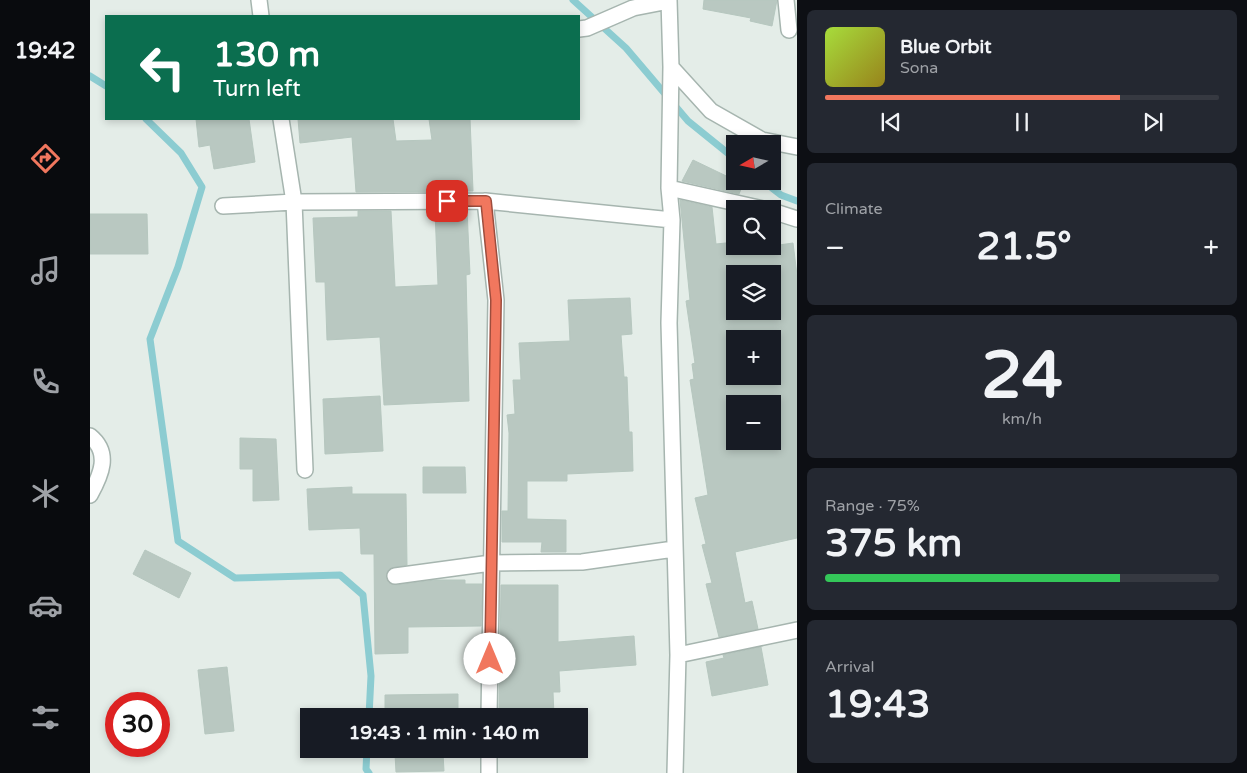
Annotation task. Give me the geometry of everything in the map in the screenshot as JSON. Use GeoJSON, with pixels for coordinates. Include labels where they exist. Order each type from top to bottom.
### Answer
{"type":"FeatureCollection","features":[{"type":"Feature","properties":{"kind":"street"},"geometry":{"type":"LineString","coordinates":[[259,0],[261,15]]}},
{"type":"Feature","properties":{"kind":"street"},"geometry":{"type":"LineString","coordinates":[[786,0],[789,30]]}},
{"type":"Feature","properties":{"kind":"street"},"geometry":{"type":"LineString","coordinates":[[583,29],[633,8],[669,1],[669,188],[672,220],[669,323],[678,655],[675,773]]}},
{"type":"Feature","properties":{"kind":"street"},"geometry":{"type":"LineString","coordinates":[[670,74],[711,111],[762,140],[797,147]]}},
{"type":"Feature","properties":{"kind":"street"},"geometry":{"type":"LineString","coordinates":[[281,120],[294,202],[305,470]]}},
{"type":"Feature","properties":{"kind":"street"},"geometry":{"type":"LineString","coordinates":[[669,188],[726,201]]}},
{"type":"Feature","properties":{"kind":"street"},"geometry":{"type":"LineString","coordinates":[[486,201],[496,300],[489,708]]}},
{"type":"Feature","properties":{"kind":"street"},"geometry":{"type":"LineString","coordinates":[[223,206],[294,202],[486,201],[672,220]]}},
{"type":"Feature","properties":{"kind":"street"},"geometry":{"type":"LineString","coordinates":[[781,214],[797,219]]}},
{"type":"Feature","properties":{"kind":"street"},"geometry":{"type":"LineString","coordinates":[[90,436],[100,444],[103,458],[97,482],[90,495]]}},
{"type":"Feature","properties":{"kind":"street"},"geometry":{"type":"LineString","coordinates":[[395,576],[491,563],[582,562],[674,549]]}},
{"type":"Feature","properties":{"kind":"street"},"geometry":{"type":"LineString","coordinates":[[678,655],[797,630]]}},
{"type":"Feature","properties":{"kind":"street"},"geometry":{"type":"LineString","coordinates":[[489,758],[489,773]]}},
{"type":"Feature","properties":{"kind":"building"},"geometry":{"type":"Polygon","coordinates":[[[704,0],[777,0],[772,26],[750,21],[751,18],[703,9],[704,0]]]}},
{"type":"Feature","properties":{"kind":"building"},"geometry":{"type":"Polygon","coordinates":[[[196,120],[249,120],[255,162],[214,169],[210,145],[199,147],[196,120]]]}},
{"type":"Feature","properties":{"kind":"building"},"geometry":{"type":"Polygon","coordinates":[[[298,120],[393,120],[396,141],[432,140],[429,120],[470,120],[473,191],[356,192],[352,137],[300,143],[298,120]]]}},
{"type":"Feature","properties":{"kind":"building"},"geometry":{"type":"Polygon","coordinates":[[[693,160],[726,176],[726,190],[741,190],[739,194],[682,181],[693,160]]]}},
{"type":"Feature","properties":{"kind":"building"},"geometry":{"type":"Polygon","coordinates":[[[680,200],[712,207],[716,244],[726,243],[726,255],[781,255],[781,245],[793,243],[797,275],[797,538],[735,552],[745,603],[752,601],[758,629],[719,637],[706,584],[712,583],[702,545],[706,544],[695,498],[708,495],[690,380],[694,379],[692,364],[695,363],[686,301],[690,300],[680,200]]]}},
{"type":"Feature","properties":{"kind":"building"},"geometry":{"type":"Polygon","coordinates":[[[467,210],[470,274],[466,275],[469,401],[384,405],[380,337],[327,340],[325,282],[316,282],[313,218],[358,217],[358,211],[391,211],[395,287],[438,285],[435,211],[467,210]]]}},
{"type":"Feature","properties":{"kind":"building"},"geometry":{"type":"Polygon","coordinates":[[[90,214],[147,214],[148,254],[90,254],[90,214]]]}},
{"type":"Feature","properties":{"kind":"building"},"geometry":{"type":"Polygon","coordinates":[[[630,298],[632,334],[621,335],[624,377],[627,377],[629,432],[632,432],[633,471],[567,474],[567,481],[527,481],[527,519],[566,520],[566,552],[541,552],[542,542],[502,542],[502,511],[508,511],[509,433],[507,415],[515,414],[513,380],[521,380],[519,343],[570,341],[568,300],[630,298]]]}},
{"type":"Feature","properties":{"kind":"building"},"geometry":{"type":"Polygon","coordinates":[[[380,396],[383,451],[325,454],[323,399],[380,396]]]}},
{"type":"Feature","properties":{"kind":"building"},"geometry":{"type":"Polygon","coordinates":[[[240,438],[276,439],[279,500],[253,501],[253,469],[240,469],[240,438]]]}},
{"type":"Feature","properties":{"kind":"building"},"geometry":{"type":"Polygon","coordinates":[[[423,467],[465,467],[466,493],[423,493],[423,467]]]}},
{"type":"Feature","properties":{"kind":"building"},"geometry":{"type":"Polygon","coordinates":[[[352,487],[352,494],[406,494],[407,565],[389,569],[386,577],[388,582],[396,585],[435,580],[465,580],[465,584],[482,584],[481,626],[408,627],[408,653],[375,654],[374,554],[361,554],[360,528],[309,530],[307,489],[352,487]]]}},
{"type":"Feature","properties":{"kind":"building"},"geometry":{"type":"Polygon","coordinates":[[[145,550],[191,573],[179,598],[133,574],[145,550]]]}},
{"type":"Feature","properties":{"kind":"building"},"geometry":{"type":"Polygon","coordinates":[[[501,585],[558,585],[558,642],[634,636],[636,665],[559,671],[560,692],[553,692],[554,708],[499,708],[501,585]]]}},
{"type":"Feature","properties":{"kind":"building"},"geometry":{"type":"Polygon","coordinates":[[[761,647],[768,685],[712,696],[706,662],[724,658],[723,655],[761,647]]]}},
{"type":"Feature","properties":{"kind":"building"},"geometry":{"type":"Polygon","coordinates":[[[227,667],[234,731],[205,734],[198,670],[227,667]]]}},
{"type":"Feature","properties":{"kind":"building"},"geometry":{"type":"Polygon","coordinates":[[[458,694],[458,708],[385,708],[385,695],[458,694]]]}},
{"type":"Feature","properties":{"kind":"building"},"geometry":{"type":"Polygon","coordinates":[[[395,758],[443,758],[444,771],[396,772],[395,758]]]}},
{"type":"Feature","properties":{"kind":"waterway"},"geometry":{"type":"LineString","coordinates":[[573,0],[626,48],[688,121],[726,152]]}},
{"type":"Feature","properties":{"kind":"waterway"},"geometry":{"type":"LineString","coordinates":[[90,76],[105,85]]}},
{"type":"Feature","properties":{"kind":"waterway"},"geometry":{"type":"LineString","coordinates":[[147,120],[181,153],[202,187],[178,267],[150,339],[178,541],[235,578],[340,575],[363,595],[371,676],[369,708]]}},
{"type":"Feature","properties":{"kind":"waterway"},"geometry":{"type":"LineString","coordinates":[[775,190],[781,195],[797,201]]}},
{"type":"Feature","properties":{"kind":"waterway"},"geometry":{"type":"LineString","coordinates":[[367,758],[366,769],[369,773]]}},
{"type":"Feature","properties":{"kind":"route"},"geometry":{"type":"LineString","coordinates":[[447,201],[486,201],[496,300],[490,659]]}}]}
